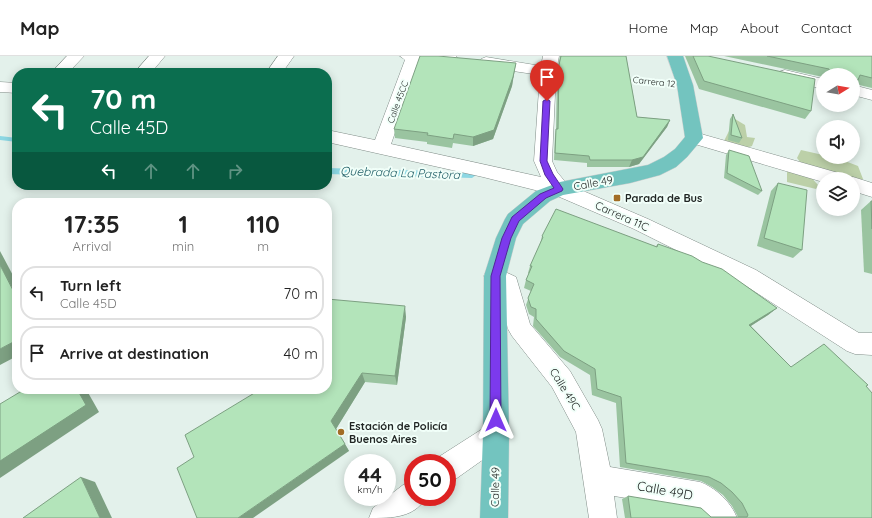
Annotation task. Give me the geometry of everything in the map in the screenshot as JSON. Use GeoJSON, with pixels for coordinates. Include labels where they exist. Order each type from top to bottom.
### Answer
{"type":"FeatureCollection","features":[{"type":"Feature","properties":{"kind":"main road"},"geometry":{"type":"LineString","coordinates":[[675,56],[685,85],[694,138]]}},
{"type":"Feature","properties":{"kind":"main road","name":"Calle 49"},"geometry":{"type":"LineString","coordinates":[[494,518],[496,435],[496,276],[506,238],[515,219],[543,196],[560,189],[654,170],[670,162],[681,153],[694,138]]}},
{"type":"Feature","properties":{"kind":"street"},"geometry":{"type":"LineString","coordinates":[[64,68],[76,56]]}},
{"type":"Feature","properties":{"kind":"street"},"geometry":{"type":"LineString","coordinates":[[147,68],[157,56]]}},
{"type":"Feature","properties":{"kind":"street"},"geometry":{"type":"LineString","coordinates":[[278,68],[286,56]]}},
{"type":"Feature","properties":{"kind":"street"},"geometry":{"type":"LineString","coordinates":[[412,56],[506,64],[549,64],[544,161],[549,175],[560,189]]}},
{"type":"Feature","properties":{"kind":"street","name":"Calle 45CC"},"geometry":{"type":"LineString","coordinates":[[382,148],[412,56]]}},
{"type":"Feature","properties":{"kind":"street"},"geometry":{"type":"LineString","coordinates":[[770,72],[816,82]]}},
{"type":"Feature","properties":{"kind":"street"},"geometry":{"type":"LineString","coordinates":[[0,87],[12,88]]}},
{"type":"Feature","properties":{"kind":"street"},"geometry":{"type":"LineString","coordinates":[[860,91],[872,94]]}},
{"type":"Feature","properties":{"kind":"street","name":"Carrera 11C"},"geometry":{"type":"LineString","coordinates":[[332,137],[560,189],[642,224],[748,276],[855,343],[872,344]]}},
{"type":"Feature","properties":{"kind":"street"},"geometry":{"type":"LineString","coordinates":[[694,138],[816,173]]}},
{"type":"Feature","properties":{"kind":"street"},"geometry":{"type":"LineString","coordinates":[[860,186],[872,190]]}},
{"type":"Feature","properties":{"kind":"street","name":"Calle 49C"},"geometry":{"type":"LineString","coordinates":[[496,276],[508,283],[520,329],[561,379],[589,429],[603,518]]}},
{"type":"Feature","properties":{"kind":"street"},"geometry":{"type":"LineString","coordinates":[[456,462],[496,435]]}},
{"type":"Feature","properties":{"kind":"street","name":"Calle 49D"},"geometry":{"type":"LineString","coordinates":[[598,479],[700,496],[722,518]]}},
{"type":"Feature","properties":{"kind":"street"},"geometry":{"type":"LineString","coordinates":[[384,518],[404,502]]}},
{"type":"Feature","properties":{"kind":"path","name":"Carrera 12"},"geometry":{"type":"LineString","coordinates":[[624,79],[685,85]]}},
{"type":"Feature","properties":{"kind":"green space"},"geometry":{"type":"Polygon","coordinates":[[[735,119],[745,125],[747,137],[755,138],[752,146],[740,150],[722,145],[735,119]]]}},
{"type":"Feature","properties":{"kind":"green space"},"geometry":{"type":"Polygon","coordinates":[[[801,150],[816,153],[816,164],[853,164],[858,166],[863,179],[860,181],[860,172],[816,172],[816,173],[807,171],[797,158],[801,150]]]}},
{"type":"Feature","properties":{"kind":"green space"},"geometry":{"type":"Polygon","coordinates":[[[787,169],[810,176],[816,183],[816,189],[787,182],[787,169]]]}},
{"type":"Feature","properties":{"kind":"building"},"geometry":{"type":"Polygon","coordinates":[[[420,56],[438,56],[516,63],[513,77],[494,130],[473,137],[454,134],[453,139],[427,135],[428,133],[394,129],[420,56]]]}},
{"type":"Feature","properties":{"kind":"building"},"geometry":{"type":"Polygon","coordinates":[[[561,56],[626,56],[637,117],[670,120],[643,157],[632,160],[590,160],[589,156],[555,153],[556,129],[558,129],[559,65],[561,56]]]}},
{"type":"Feature","properties":{"kind":"building"},"geometry":{"type":"Polygon","coordinates":[[[693,56],[708,56],[815,79],[811,111],[704,81],[693,56]]]}},
{"type":"Feature","properties":{"kind":"building"},"geometry":{"type":"Polygon","coordinates":[[[767,56],[872,56],[872,78],[860,75],[860,68],[824,68],[767,56]]]}},
{"type":"Feature","properties":{"kind":"building"},"geometry":{"type":"Polygon","coordinates":[[[733,114],[742,138],[731,135],[733,114]]]}},
{"type":"Feature","properties":{"kind":"building"},"geometry":{"type":"Polygon","coordinates":[[[729,150],[749,156],[762,191],[727,173],[729,150]]]}},
{"type":"Feature","properties":{"kind":"building"},"geometry":{"type":"Polygon","coordinates":[[[778,183],[807,190],[802,250],[764,238],[778,183]]]}},
{"type":"Feature","properties":{"kind":"building"},"geometry":{"type":"Polygon","coordinates":[[[871,201],[872,201],[872,229],[871,201]]]}},
{"type":"Feature","properties":{"kind":"building"},"geometry":{"type":"Polygon","coordinates":[[[556,209],[657,247],[658,244],[692,256],[702,262],[722,269],[777,308],[749,325],[791,367],[824,344],[868,385],[866,386],[872,393],[872,518],[631,518],[628,496],[701,508],[711,517],[747,517],[748,515],[742,503],[732,492],[721,483],[709,477],[626,463],[621,397],[597,389],[595,369],[564,351],[536,319],[536,309],[531,307],[528,298],[534,284],[526,280],[532,266],[530,266],[543,237],[542,236],[556,209]]]}},
{"type":"Feature","properties":{"kind":"building"},"geometry":{"type":"Polygon","coordinates":[[[0,265],[12,288],[12,343],[0,349],[0,265]]]}},
{"type":"Feature","properties":{"kind":"building"},"geometry":{"type":"Polygon","coordinates":[[[332,299],[405,306],[395,376],[362,373],[331,421],[345,444],[238,518],[197,518],[177,468],[194,457],[185,435],[253,394],[332,394],[332,299]]]}},
{"type":"Feature","properties":{"kind":"building"},"geometry":{"type":"Polygon","coordinates":[[[17,394],[80,394],[86,405],[0,461],[0,404],[17,394]]]}},
{"type":"Feature","properties":{"kind":"building"},"geometry":{"type":"Polygon","coordinates":[[[81,477],[100,518],[23,518],[81,477]]]}},
{"type":"Feature","properties":{"kind":"waterway","name":"Quebrada La Pastora"},"geometry":{"type":"LineString","coordinates":[[0,138],[12,139]]}},
{"type":"Feature","properties":{"kind":"waterway","name":"Quebrada La Pastora"},"geometry":{"type":"LineString","coordinates":[[332,171],[472,175]]}},
{"type":"Feature","properties":{"kind":"place","name":"Parada de Bus"},"geometry":{"type":"Point","coordinates":[617,198]}},
{"type":"Feature","properties":{"kind":"place","name":"Estación de Policía Buenos Aires"},"geometry":{"type":"Point","coordinates":[341,432]}},
{"type":"Feature","properties":{"kind":"route"},"geometry":{"type":"LineString","coordinates":[[496,420],[496,276],[506,238],[515,219],[543,196],[560,189],[549,175],[544,161],[547,101]]}}]}
